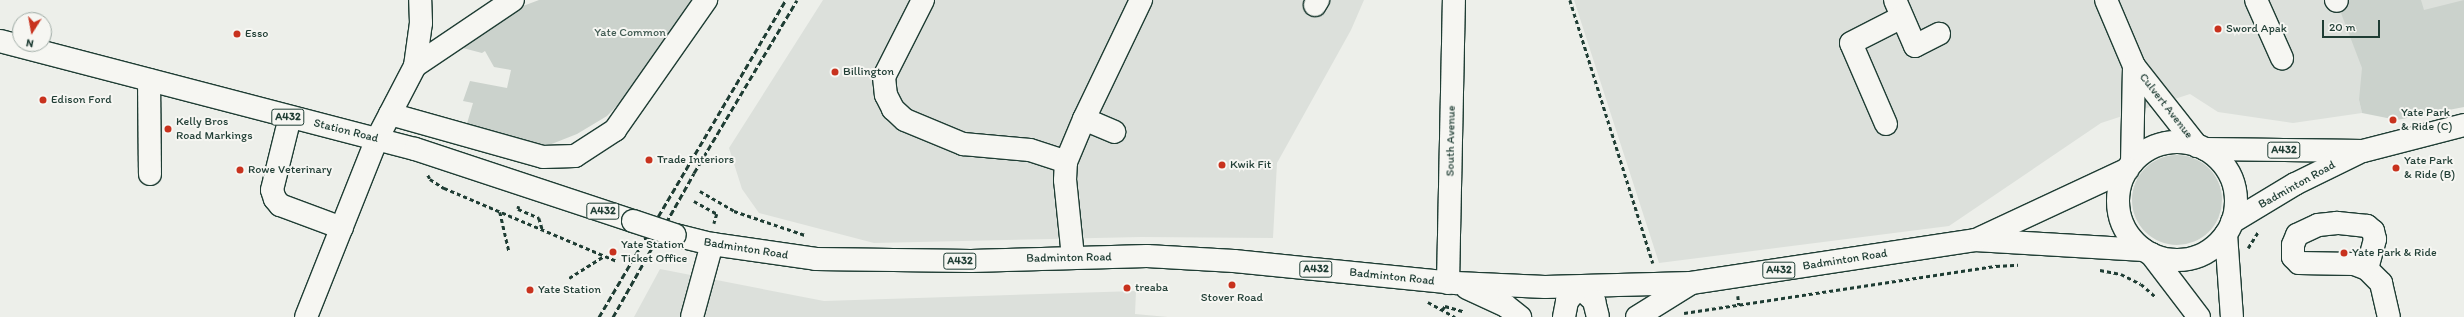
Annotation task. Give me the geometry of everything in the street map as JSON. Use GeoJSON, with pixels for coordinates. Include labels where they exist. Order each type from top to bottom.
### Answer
{"type":"FeatureCollection","features":[{"type":"Feature","properties":{"kind":"main road"},"geometry":{"type":"LineString","coordinates":[[306,317],[377,139],[415,66],[421,23],[420,0]]}},
{"type":"Feature","properties":{"kind":"main road"},"geometry":{"type":"LineString","coordinates":[[415,66],[513,0]]}},
{"type":"Feature","properties":{"kind":"main road"},"geometry":{"type":"LineString","coordinates":[[390,114],[543,157],[575,156],[615,130],[706,0]]}},
{"type":"Feature","properties":{"kind":"main road"},"geometry":{"type":"LineString","coordinates":[[923,0],[884,77],[886,96],[893,110],[905,120],[963,144],[1030,150],[1066,162]]}},
{"type":"Feature","properties":{"kind":"main road"},"geometry":{"type":"LineString","coordinates":[[1073,257],[1065,180],[1066,162],[1084,119],[1141,0]]}},
{"type":"Feature","properties":{"kind":"main road","name":"South Avenue"},"geometry":{"type":"LineString","coordinates":[[1452,283],[1454,0]]}},
{"type":"Feature","properties":{"kind":"main road","name":"Culvert Avenue"},"geometry":{"type":"LineString","coordinates":[[2106,0],[2134,66],[2201,147]]}},
{"type":"Feature","properties":{"kind":"main road"},"geometry":{"type":"LineString","coordinates":[[2256,0],[2282,58]]}},
{"type":"Feature","properties":{"kind":"main road"},"geometry":{"type":"LineString","coordinates":[[1886,124],[1851,42],[1898,8],[1915,46],[1939,34]]}},
{"type":"Feature","properties":{"kind":"main road","name":"Station Road"},"geometry":{"type":"LineString","coordinates":[[0,41],[415,149],[632,221],[695,240]]}},
{"type":"Feature","properties":{"kind":"main road","name":"Culvert Avenue"},"geometry":{"type":"LineString","coordinates":[[2130,166],[2134,66]]}},
{"type":"Feature","properties":{"kind":"main road"},"geometry":{"type":"LineString","coordinates":[[149,80],[150,174]]}},
{"type":"Feature","properties":{"kind":"main road"},"geometry":{"type":"LineString","coordinates":[[290,117],[272,190],[275,199],[280,205],[342,228]]}},
{"type":"Feature","properties":{"kind":"main road"},"geometry":{"type":"LineString","coordinates":[[1084,119],[1114,132]]}},
{"type":"Feature","properties":{"kind":"main road","name":"Badminton Road"},"geometry":{"type":"LineString","coordinates":[[2229,228],[2294,184],[2363,150],[2464,125]]}},
{"type":"Feature","properties":{"kind":"main road"},"geometry":{"type":"LineString","coordinates":[[2148,252],[2167,259],[2184,260],[2200,255],[2215,246],[2229,228],[2236,208],[2232,180],[2216,157],[2201,147],[2183,142],[2169,143],[2143,153],[2130,166],[2119,193],[2121,219],[2130,236],[2148,252],[2198,317]]}},
{"type":"Feature","properties":{"kind":"main road","name":"Badminton Road"},"geometry":{"type":"LineString","coordinates":[[2201,147],[2363,150]]}},
{"type":"Feature","properties":{"kind":"main road","name":"Badminton Road"},"geometry":{"type":"LineString","coordinates":[[1975,240],[2130,166]]}},
{"type":"Feature","properties":{"kind":"main road"},"geometry":{"type":"LineString","coordinates":[[2229,228],[2232,317]]}},
{"type":"Feature","properties":{"kind":"main road"},"geometry":{"type":"LineString","coordinates":[[692,317],[695,240]]}},
{"type":"Feature","properties":{"kind":"main road","name":"Badminton Road"},"geometry":{"type":"LineString","coordinates":[[695,240],[816,259],[971,261],[1147,256],[1234,261],[1452,283],[1579,288],[1691,283],[1975,240],[2148,252]]}},
{"type":"Feature","properties":{"kind":"main road"},"geometry":{"type":"LineString","coordinates":[[2367,269],[2381,283],[2389,317]]}},
{"type":"Feature","properties":{"kind":"main road"},"geometry":{"type":"LineString","coordinates":[[1452,283],[1506,306],[1520,317]]}},
{"type":"Feature","properties":{"kind":"main road"},"geometry":{"type":"LineString","coordinates":[[1637,317],[1691,283]]}},
{"type":"Feature","properties":{"kind":"main road"},"geometry":{"type":"LineString","coordinates":[[1564,317],[1567,301],[1579,288],[1594,301],[1598,317]]}},
{"type":"Feature","properties":{"kind":"path"},"geometry":{"type":"LineString","coordinates":[[1570,0],[1660,285]]}},
{"type":"Feature","properties":{"kind":"path"},"geometry":{"type":"LineString","coordinates":[[415,149],[430,179],[444,188],[617,261]]}},
{"type":"Feature","properties":{"kind":"path"},"geometry":{"type":"LineString","coordinates":[[700,191],[734,211],[808,236]]}},
{"type":"Feature","properties":{"kind":"path"},"geometry":{"type":"LineString","coordinates":[[694,201],[717,214],[695,240]]}},
{"type":"Feature","properties":{"kind":"path"},"geometry":{"type":"LineString","coordinates":[[500,212],[509,251]]}},
{"type":"Feature","properties":{"kind":"path"},"geometry":{"type":"LineString","coordinates":[[539,218],[543,231]]}},
{"type":"Feature","properties":{"kind":"path"},"geometry":{"type":"LineString","coordinates":[[569,278],[604,256]]}},
{"type":"Feature","properties":{"kind":"path"},"geometry":{"type":"LineString","coordinates":[[1681,314],[1996,266],[2024,265]]}},
{"type":"Feature","properties":{"kind":"path"},"geometry":{"type":"LineString","coordinates":[[2092,268],[2128,277],[2141,284],[2157,298]]}},
{"type":"Feature","properties":{"kind":"shaded area"},"geometry":{"type":"Polygon","coordinates":[[[823,0],[1364,0],[1351,30],[1277,163],[1273,238],[1141,237],[874,243],[759,213],[742,189],[729,148],[823,0]]]}},
{"type":"Feature","properties":{"kind":"shaded area"},"geometry":{"type":"Polygon","coordinates":[[[1574,0],[2464,0],[2359,100],[2362,113],[2293,123],[2218,112],[2190,94],[2101,123],[1949,226],[1659,263],[1574,0]]]}},
{"type":"Feature","properties":{"kind":"shaded area"},"geometry":{"type":"Polygon","coordinates":[[[660,269],[824,301],[1136,291],[1135,314],[1168,317],[634,317],[660,269]]]}},
{"type":"Feature","properties":{"kind":"green space","name":"Yate Common"},"geometry":{"type":"Polygon","coordinates":[[[539,0],[695,0],[638,84],[607,116],[577,134],[544,147],[485,136],[501,133],[466,127],[473,103],[463,101],[470,81],[507,88],[511,70],[494,67],[485,51],[482,53],[459,47],[515,9],[539,0]]]}},
{"type":"Feature","properties":{"kind":"green space"},"geometry":{"type":"Polygon","coordinates":[[[2336,0],[2421,0],[2424,10],[2464,0],[2464,107],[2397,120],[2362,113],[2359,100],[2362,68],[2336,0]]]}},
{"type":"Feature","properties":{"kind":"green space"},"geometry":{"type":"Polygon","coordinates":[[[2177,155],[2194,159],[2209,168],[2218,183],[2222,200],[2218,217],[2209,232],[2194,241],[2177,245],[2160,241],[2145,232],[2136,217],[2132,200],[2136,183],[2145,168],[2160,159],[2177,155]]]}},
{"type":"Feature","properties":{"kind":"railway"},"geometry":{"type":"LineString","coordinates":[[599,317],[786,0]]}},
{"type":"Feature","properties":{"kind":"railway"},"geometry":{"type":"LineString","coordinates":[[613,317],[694,173],[797,0]]}},
{"type":"Feature","properties":{"kind":"place","name":"Sword Apak"},"geometry":{"type":"Point","coordinates":[2218,29]}},
{"type":"Feature","properties":{"kind":"place","name":"Esso"},"geometry":{"type":"Point","coordinates":[237,34]}},
{"type":"Feature","properties":{"kind":"place","name":"Billington"},"geometry":{"type":"Point","coordinates":[835,72]}},
{"type":"Feature","properties":{"kind":"place","name":"Edison Ford"},"geometry":{"type":"Point","coordinates":[43,100]}},
{"type":"Feature","properties":{"kind":"place","name":"Yate Park & Ride (C)"},"geometry":{"type":"Point","coordinates":[2393,120]}},
{"type":"Feature","properties":{"kind":"place","name":"Kelly Bros Road Markings"},"geometry":{"type":"Point","coordinates":[168,129]}},
{"type":"Feature","properties":{"kind":"place","name":"Trade Interiors"},"geometry":{"type":"Point","coordinates":[649,160]}},
{"type":"Feature","properties":{"kind":"place","name":"Kwik Fit"},"geometry":{"type":"Point","coordinates":[1222,165]}},
{"type":"Feature","properties":{"kind":"place","name":"Yate Park & Ride (B)"},"geometry":{"type":"Point","coordinates":[2396,168]}},
{"type":"Feature","properties":{"kind":"place","name":"Rowe Veterinary"},"geometry":{"type":"Point","coordinates":[240,170]}},
{"type":"Feature","properties":{"kind":"place","name":"Yate Station Ticket Office"},"geometry":{"type":"Point","coordinates":[613,252]}},
{"type":"Feature","properties":{"kind":"place","name":"Yate Park & Ride"},"geometry":{"type":"Point","coordinates":[2344,253]}},
{"type":"Feature","properties":{"kind":"place","name":"Stover Road"},"geometry":{"type":"Point","coordinates":[1232,285]}},
{"type":"Feature","properties":{"kind":"place","name":"treaba"},"geometry":{"type":"Point","coordinates":[1127,288]}},
{"type":"Feature","properties":{"kind":"place","name":"Yate Station"},"geometry":{"type":"Point","coordinates":[530,290]}}]}
